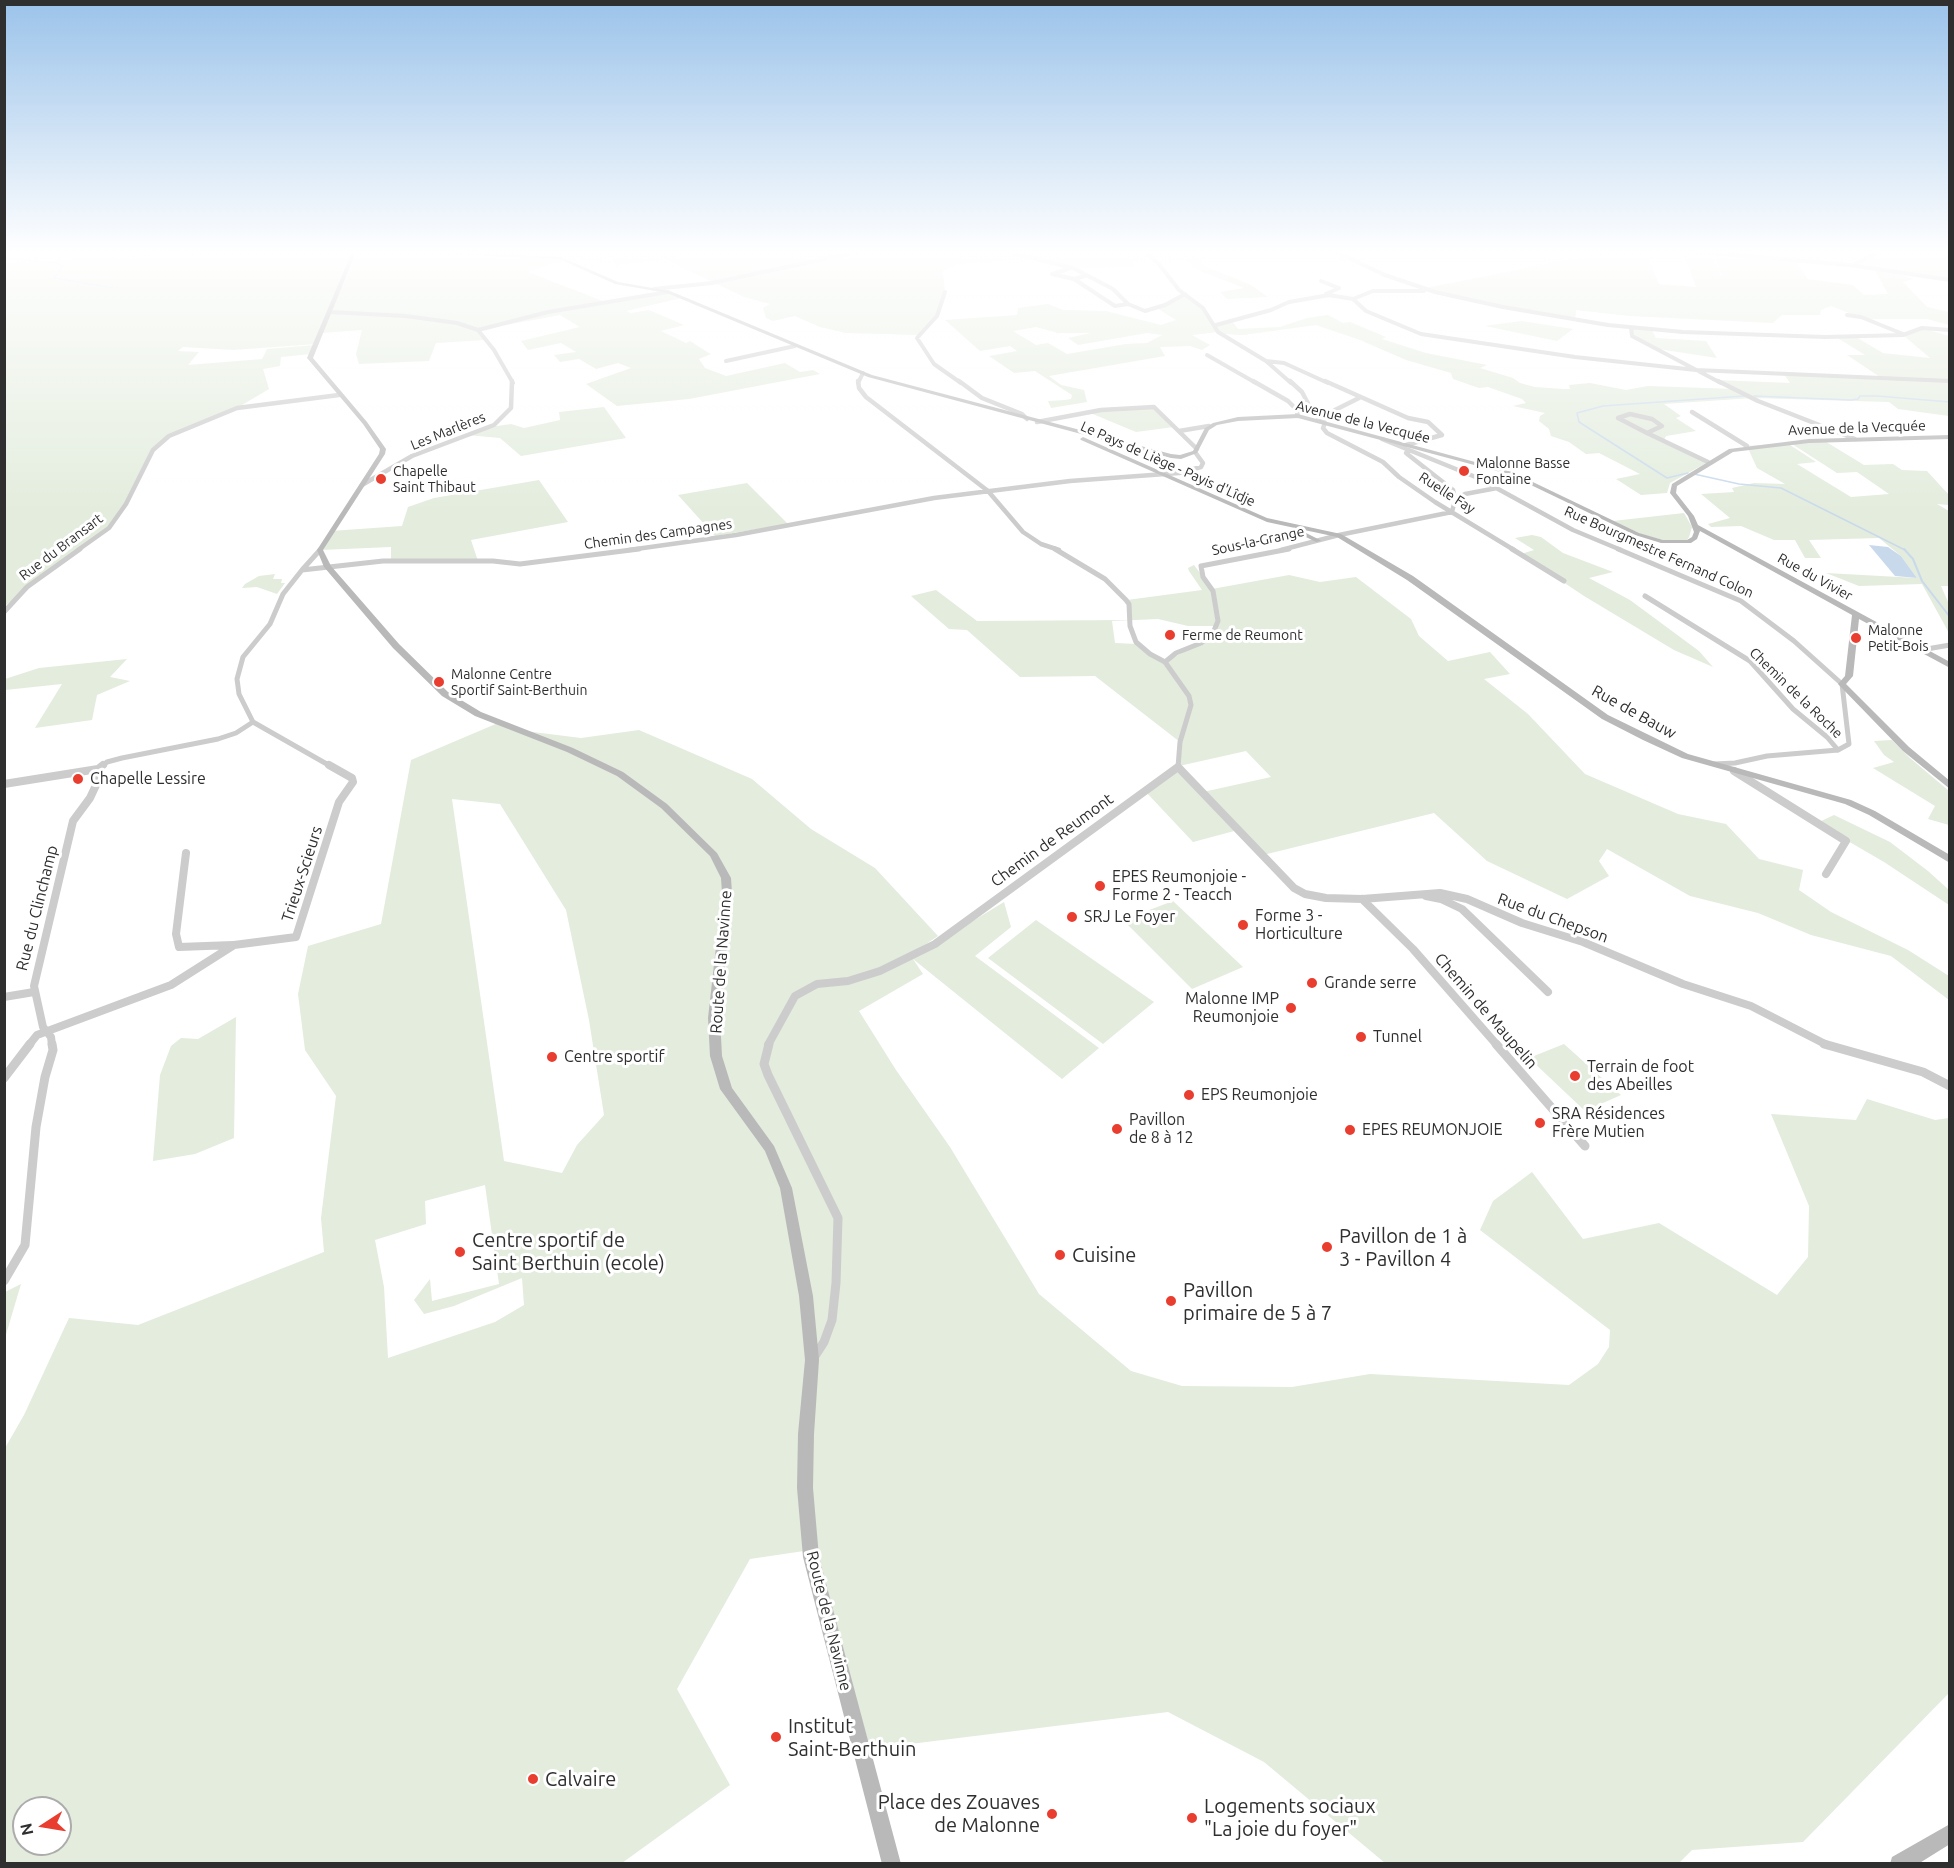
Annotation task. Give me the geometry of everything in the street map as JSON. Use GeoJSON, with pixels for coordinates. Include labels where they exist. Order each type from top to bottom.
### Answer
{"type":"FeatureCollection","features":[{"type":"Feature","properties":{"kind":"street"},"geometry":{"type":"LineString","coordinates":[[4,784],[98,769],[107,762],[122,758],[218,739],[236,733],[253,722],[239,694],[237,679],[243,657],[270,624],[283,594],[320,550],[382,454],[383,447],[310,358],[318,339]]}},
{"type":"Feature","properties":{"kind":"street","name":"Les Marlères"},"geometry":{"type":"LineString","coordinates":[[362,485],[412,456],[494,425],[511,408],[513,382],[506,374],[494,350],[483,339]]}},
{"type":"Feature","properties":{"kind":"street"},"geometry":{"type":"LineString","coordinates":[[779,339],[863,373],[1037,422],[1171,456],[1189,455],[1196,451],[1209,426]]}},
{"type":"Feature","properties":{"kind":"street"},"geometry":{"type":"LineString","coordinates":[[917,339],[934,364],[982,398],[1022,414],[1027,419]]}},
{"type":"Feature","properties":{"kind":"street"},"geometry":{"type":"LineString","coordinates":[[1230,339],[1266,361],[1301,390],[1308,399],[1313,414],[1325,423]]}},
{"type":"Feature","properties":{"kind":"street"},"geometry":{"type":"LineString","coordinates":[[1456,339],[1575,357],[1696,370],[1950,381]]}},
{"type":"Feature","properties":{"kind":"street"},"geometry":{"type":"LineString","coordinates":[[1638,339],[1758,401],[1855,439]]}},
{"type":"Feature","properties":{"kind":"street"},"geometry":{"type":"LineString","coordinates":[[726,362],[795,346]]}},
{"type":"Feature","properties":{"kind":"street"},"geometry":{"type":"LineString","coordinates":[[1207,355],[1288,401],[1296,409],[1298,416]]}},
{"type":"Feature","properties":{"kind":"street"},"geometry":{"type":"LineString","coordinates":[[1266,361],[1295,367],[1359,399],[1408,418],[1428,422],[1442,435],[1404,447]]}},
{"type":"Feature","properties":{"kind":"street"},"geometry":{"type":"LineString","coordinates":[[863,373],[858,381],[858,388],[866,397],[988,491],[1023,532],[1041,544],[1063,552],[1114,586],[1129,604],[1130,626],[1136,642],[1150,654],[1165,662],[1189,696],[1191,705],[1180,742],[1178,766]]}},
{"type":"Feature","properties":{"kind":"street","name":"Rue du Bransart"},"geometry":{"type":"LineString","coordinates":[[4,612],[27,587],[109,528],[126,504],[153,450],[169,436],[237,408],[339,395]]}},
{"type":"Feature","properties":{"kind":"street"},"geometry":{"type":"LineString","coordinates":[[1313,414],[1330,418],[1335,410],[1359,399]]}},
{"type":"Feature","properties":{"kind":"street"},"geometry":{"type":"LineString","coordinates":[[1037,422],[1101,410],[1154,407],[1196,451]]}},
{"type":"Feature","properties":{"kind":"street"},"geometry":{"type":"LineString","coordinates":[[1692,412],[1747,446]]}},
{"type":"Feature","properties":{"kind":"street"},"geometry":{"type":"LineString","coordinates":[[1646,433],[1662,426],[1652,419],[1630,414],[1618,418],[1623,422],[1646,433],[1708,462]]}},
{"type":"Feature","properties":{"kind":"street","name":"Avenue de la Vecquée"},"geometry":{"type":"LineString","coordinates":[[1209,426],[1238,420],[1298,416],[1380,438],[1404,447],[1510,472],[1653,540],[1672,543],[1689,542],[1695,538],[1697,527],[1673,493],[1674,485],[1708,462],[1731,450],[1747,446],[1855,439],[1950,437]]}},
{"type":"Feature","properties":{"kind":"street","name":"Ruelle Fay"},"geometry":{"type":"LineString","coordinates":[[1325,423],[1323,428],[1327,433],[1384,463],[1399,477],[1452,512],[1564,581]]}},
{"type":"Feature","properties":{"kind":"street"},"geometry":{"type":"LineString","coordinates":[[1179,431],[1209,426]]}},
{"type":"Feature","properties":{"kind":"street","name":"Le Pays de Liège - Payis d'Lîdje"},"geometry":{"type":"LineString","coordinates":[[1064,429],[1264,519],[1293,529],[1329,536],[1339,535]]}},
{"type":"Feature","properties":{"kind":"street"},"geometry":{"type":"LineString","coordinates":[[1404,447],[1453,490],[1455,500],[1452,512]]}},
{"type":"Feature","properties":{"kind":"street","name":"Rue Bourgmestre Fernand Colon"},"geometry":{"type":"LineString","coordinates":[[1404,447],[1478,478],[1574,530],[1741,601],[1794,641],[1842,684],[1906,749],[1950,786]]}},
{"type":"Feature","properties":{"kind":"street","name":"Chemin des Campagnes"},"geometry":{"type":"LineString","coordinates":[[303,570],[383,561],[456,560],[520,564],[562,560],[736,536],[934,498],[1099,478],[1162,475],[1196,470],[1203,463],[1196,451]]}},
{"type":"Feature","properties":{"kind":"street"},"geometry":{"type":"LineString","coordinates":[[1455,500],[1465,494],[1497,488]]}},
{"type":"Feature","properties":{"kind":"street","name":"Sous-la-Grange"},"geometry":{"type":"LineString","coordinates":[[1165,662],[1176,653],[1201,643],[1212,633],[1218,621],[1213,591],[1203,577],[1201,566],[1294,548],[1339,535],[1452,512]]}},
{"type":"Feature","properties":{"kind":"street","name":"Le Pays de Liège - Payis d'Lîdje"},"geometry":{"type":"LineString","coordinates":[[1264,519],[1339,535]]}},
{"type":"Feature","properties":{"kind":"street","name":"Rue du Vivier"},"geometry":{"type":"LineString","coordinates":[[1697,527],[1856,615],[1849,676],[1842,684]]}},
{"type":"Feature","properties":{"kind":"street"},"geometry":{"type":"LineString","coordinates":[[1293,529],[1318,541]]}},
{"type":"Feature","properties":{"kind":"street","name":"Rue de Bauw"},"geometry":{"type":"LineString","coordinates":[[1339,535],[1410,578],[1605,717],[1685,756],[1848,802],[1872,813],[1948,857]]}},
{"type":"Feature","properties":{"kind":"street","name":"Route de la Navinne"},"geometry":{"type":"LineString","coordinates":[[320,550],[328,567],[396,646],[445,694],[478,714],[570,750],[620,774],[664,806],[714,855],[726,878],[727,892],[714,1018],[716,1056],[726,1089],[770,1149],[786,1188],[806,1296],[812,1360],[806,1434],[805,1488],[811,1557],[892,1863]]}},
{"type":"Feature","properties":{"kind":"street","name":"Chemin de la Roche"},"geometry":{"type":"LineString","coordinates":[[1645,596],[1750,661],[1792,709],[1827,736],[1838,750]]}},
{"type":"Feature","properties":{"kind":"street"},"geometry":{"type":"LineString","coordinates":[[1856,615],[1950,666]]}},
{"type":"Feature","properties":{"kind":"street"},"geometry":{"type":"LineString","coordinates":[[1921,650],[1950,645]]}},
{"type":"Feature","properties":{"kind":"street"},"geometry":{"type":"LineString","coordinates":[[1713,764],[1735,763],[1767,756],[1838,750],[1849,744],[1842,684]]}},
{"type":"Feature","properties":{"kind":"street","name":"Trieux-Scieurs"},"geometry":{"type":"LineString","coordinates":[[47,1031],[171,985],[234,945],[296,937],[339,802],[353,782],[352,778],[253,722]]}},
{"type":"Feature","properties":{"kind":"street","name":"Chemin de Reumont"},"geometry":{"type":"LineString","coordinates":[[812,1360],[824,1342],[832,1320],[836,1283],[838,1218],[764,1064],[769,1043],[795,996],[818,984],[848,981],[880,971],[935,944],[1178,766]]}},
{"type":"Feature","properties":{"kind":"street","name":"Rue du Chepson"},"geometry":{"type":"LineString","coordinates":[[1178,766],[1294,888],[1305,894],[1326,898],[1362,898],[1440,893],[1467,899],[1522,922],[1583,942],[1683,984],[1751,1006],[1828,1046],[1923,1071],[1950,1086]]}},
{"type":"Feature","properties":{"kind":"street","name":"Rue du Clinchamp"},"geometry":{"type":"LineString","coordinates":[[4,1281],[25,1245],[36,1127],[45,1077],[54,1044],[43,1027],[34,986],[73,821],[90,798],[97,783],[98,769]]}},
{"type":"Feature","properties":{"kind":"street"},"geometry":{"type":"LineString","coordinates":[[1734,771],[1846,842],[1826,874]]}},
{"type":"Feature","properties":{"kind":"street"},"geometry":{"type":"LineString","coordinates":[[186,853],[176,934],[179,947],[234,945]]}},
{"type":"Feature","properties":{"kind":"street"},"geometry":{"type":"LineString","coordinates":[[1416,894],[1441,899],[1462,909],[1548,992]]}},
{"type":"Feature","properties":{"kind":"street","name":"Chemin de Maupelin"},"geometry":{"type":"LineString","coordinates":[[1362,898],[1413,949],[1585,1146]]}},
{"type":"Feature","properties":{"kind":"street"},"geometry":{"type":"LineString","coordinates":[[4,997],[34,992]]}},
{"type":"Feature","properties":{"kind":"street"},"geometry":{"type":"LineString","coordinates":[[4,1078],[37,1035],[47,1031]]}},
{"type":"Feature","properties":{"kind":"street"},"geometry":{"type":"LineString","coordinates":[[1899,1863],[1950,1833]]}},
{"type":"Feature","properties":{"kind":"green space"},"geometry":{"type":"Polygon","coordinates":[[[5,339],[318,339],[316,344],[233,350],[183,347],[178,351],[199,352],[188,365],[262,359],[267,349],[315,345],[311,354],[281,357],[280,366],[263,369],[269,389],[237,408],[169,437],[153,450],[126,504],[109,528],[39,578],[5,606],[5,339]]]}},
{"type":"Feature","properties":{"kind":"green space"},"geometry":{"type":"Polygon","coordinates":[[[360,339],[484,340],[436,343],[429,361],[359,364],[356,354],[360,339]]]}},
{"type":"Feature","properties":{"kind":"green space"},"geometry":{"type":"Polygon","coordinates":[[[678,339],[686,343],[690,341],[711,354],[699,359],[705,368],[726,376],[785,363],[800,372],[813,370],[820,374],[689,399],[617,406],[586,384],[631,368],[618,363],[596,369],[579,359],[560,362],[554,355],[576,352],[561,343],[528,350],[521,341],[678,339]]]}},
{"type":"Feature","properties":{"kind":"green space"},"geometry":{"type":"Polygon","coordinates":[[[967,339],[1026,339],[1036,345],[1048,343],[1067,354],[1126,344],[1147,343],[1154,339],[1200,339],[1210,345],[1202,350],[1190,346],[1160,347],[1165,356],[1049,376],[1061,385],[1084,390],[1087,402],[1051,408],[1048,401],[1071,399],[1072,395],[1035,371],[1014,373],[989,356],[1017,351],[1010,346],[980,351],[967,339]]]}},
{"type":"Feature","properties":{"kind":"green space"},"geometry":{"type":"Polygon","coordinates":[[[1070,339],[1112,339],[1078,345],[1070,339]]]}},
{"type":"Feature","properties":{"kind":"green space"},"geometry":{"type":"Polygon","coordinates":[[[1358,339],[1383,339],[1426,353],[1487,365],[1480,368],[1535,387],[1570,389],[1569,385],[1590,383],[1626,390],[1648,386],[1734,389],[1717,380],[1790,383],[1784,374],[1880,377],[1847,355],[1865,355],[1840,339],[1860,339],[1883,353],[1930,358],[1908,339],[1949,339],[1949,416],[1898,409],[1889,402],[1753,398],[1664,404],[1681,416],[1676,418],[1696,431],[1666,436],[1664,440],[1708,462],[1670,483],[1667,493],[1641,495],[1616,479],[1640,474],[1599,453],[1586,454],[1569,442],[1551,436],[1549,429],[1539,421],[1540,416],[1545,413],[1513,406],[1526,403],[1522,399],[1488,387],[1479,388],[1453,379],[1451,373],[1406,360],[1358,339]]]}},
{"type":"Feature","properties":{"kind":"green space"},"geometry":{"type":"Polygon","coordinates":[[[1638,339],[1706,341],[1717,358],[1658,349],[1638,339]]]}},
{"type":"Feature","properties":{"kind":"green space"},"geometry":{"type":"Polygon","coordinates":[[[604,407],[626,438],[521,456],[500,438],[467,435],[511,424],[524,428],[560,420],[559,412],[604,407]]]}},
{"type":"Feature","properties":{"kind":"green space"},"geometry":{"type":"Polygon","coordinates":[[[1154,407],[1174,427],[1136,432],[1088,412],[1154,407]]]}},
{"type":"Feature","properties":{"kind":"green space"},"geometry":{"type":"Polygon","coordinates":[[[1823,440],[1864,465],[1893,464],[1902,470],[1927,471],[1949,495],[1949,505],[1937,504],[1949,511],[1949,586],[1941,586],[1949,604],[1949,633],[1922,584],[1859,586],[1826,573],[1917,578],[1901,556],[1879,538],[1809,540],[1821,558],[1805,558],[1795,540],[1774,540],[1741,526],[1711,527],[1708,524],[1730,518],[1701,494],[1734,492],[1732,488],[1754,483],[1785,484],[1757,468],[1747,446],[1787,443],[1816,462],[1797,464],[1851,497],[1889,494],[1857,472],[1837,473],[1789,442],[1823,440]]]}},
{"type":"Feature","properties":{"kind":"green space"},"geometry":{"type":"Polygon","coordinates":[[[539,480],[568,522],[471,540],[478,561],[391,561],[391,547],[320,550],[331,531],[402,526],[408,507],[434,498],[539,480]]]}},
{"type":"Feature","properties":{"kind":"green space"},"geometry":{"type":"Polygon","coordinates":[[[747,483],[788,524],[715,536],[678,495],[747,483]]]}},
{"type":"Feature","properties":{"kind":"green space"},"geometry":{"type":"Polygon","coordinates":[[[1684,513],[1692,527],[1689,537],[1687,540],[1670,542],[1641,534],[1613,521],[1684,513]]]}},
{"type":"Feature","properties":{"kind":"green space"},"geometry":{"type":"Polygon","coordinates":[[[1532,535],[1541,537],[1563,553],[1613,572],[1589,578],[1630,600],[1699,651],[1713,667],[1674,650],[1584,596],[1521,554],[1534,550],[1515,538],[1532,535]]]}},
{"type":"Feature","properties":{"kind":"green space"},"geometry":{"type":"Polygon","coordinates":[[[1194,565],[1212,589],[1289,575],[1320,582],[1356,577],[1411,619],[1419,636],[1448,661],[1490,652],[1510,674],[1484,679],[1528,714],[1585,774],[1678,814],[1726,824],[1759,859],[1803,870],[1799,890],[1831,912],[1908,950],[1949,976],[1949,1000],[1891,956],[1811,935],[1758,913],[1690,896],[1607,849],[1599,861],[1609,876],[1567,899],[1487,861],[1434,813],[1263,855],[1238,830],[1193,842],[1145,791],[1178,767],[1180,742],[1095,676],[1020,677],[967,630],[949,629],[911,596],[936,590],[977,621],[1128,620],[1127,600],[1202,590],[1188,568],[1194,565]],[[1158,619],[1112,621],[1115,643],[1137,644],[1165,662],[1201,643],[1212,633],[1215,626],[1188,626],[1158,619]],[[1246,751],[1179,766],[1203,792],[1271,777],[1246,751]]]}},
{"type":"Feature","properties":{"kind":"green space"},"geometry":{"type":"Polygon","coordinates":[[[275,574],[273,579],[282,579],[281,583],[285,583],[277,594],[257,587],[242,588],[259,576],[275,574]]]}},
{"type":"Feature","properties":{"kind":"green space"},"geometry":{"type":"Polygon","coordinates":[[[127,659],[110,677],[130,681],[97,695],[92,720],[35,728],[62,684],[5,690],[5,679],[39,668],[127,659]]]}},
{"type":"Feature","properties":{"kind":"green space"},"geometry":{"type":"Polygon","coordinates":[[[498,723],[525,731],[581,738],[639,730],[752,779],[811,829],[875,868],[938,936],[908,956],[935,944],[1004,902],[1011,927],[975,956],[1099,1048],[1062,1079],[913,959],[923,974],[859,1011],[896,1070],[950,1147],[1039,1294],[1131,1371],[1182,1386],[1292,1387],[1370,1374],[1569,1385],[1598,1364],[1609,1347],[1610,1330],[1480,1230],[1493,1201],[1532,1172],[1583,1239],[1659,1223],[1777,1295],[1808,1257],[1809,1206],[1771,1114],[1856,1120],[1867,1099],[1935,1120],[1949,1118],[1949,1693],[1803,1842],[1692,1850],[1679,1863],[1385,1863],[1264,1762],[1168,1712],[870,1749],[819,1566],[804,1551],[750,1559],[677,1689],[730,1785],[622,1863],[5,1864],[5,1448],[24,1415],[69,1318],[138,1325],[324,1252],[321,1218],[336,1096],[305,1050],[298,994],[308,946],[381,924],[411,760],[498,723]],[[452,799],[504,1161],[562,1173],[577,1145],[604,1115],[589,1020],[566,910],[500,804],[452,799]],[[485,1185],[425,1201],[426,1224],[375,1240],[384,1287],[388,1358],[495,1322],[524,1305],[522,1278],[454,1306],[424,1314],[414,1300],[430,1279],[432,1301],[499,1284],[485,1185]]]}},
{"type":"Feature","properties":{"kind":"green space"},"geometry":{"type":"Polygon","coordinates":[[[1892,740],[1949,791],[1949,825],[1928,819],[1935,806],[1873,768],[1894,762],[1884,755],[1874,741],[1892,740]]]}},
{"type":"Feature","properties":{"kind":"green space"},"geometry":{"type":"Polygon","coordinates":[[[1834,815],[1890,842],[1928,871],[1949,890],[1949,905],[1884,862],[1817,823],[1834,815]]]}},
{"type":"Feature","properties":{"kind":"green space"},"geometry":{"type":"Polygon","coordinates":[[[1173,901],[1243,967],[1192,989],[1123,920],[1173,901]]]}},
{"type":"Feature","properties":{"kind":"green space"},"geometry":{"type":"Polygon","coordinates":[[[1036,920],[1154,1002],[1103,1044],[988,958],[1036,920]]]}},
{"type":"Feature","properties":{"kind":"green space"},"geometry":{"type":"Polygon","coordinates":[[[236,1017],[234,1138],[195,1154],[153,1161],[160,1075],[171,1046],[181,1038],[198,1039],[236,1017]]]}},
{"type":"Feature","properties":{"kind":"green space","name":"Terrain de foot des Abeilles"},"geometry":{"type":"Polygon","coordinates":[[[1564,1044],[1621,1095],[1585,1111],[1529,1058],[1564,1044]]]}},
{"type":"Feature","properties":{"kind":"green space"},"geometry":{"type":"Polygon","coordinates":[[[21,1284],[5,1338],[5,1292],[21,1284]]]}},
{"type":"Feature","properties":{"kind":"water"},"geometry":{"type":"Polygon","coordinates":[[[1869,545],[1888,547],[1901,556],[1917,578],[1895,576],[1869,545]]]}},
{"type":"Feature","properties":{"kind":"waterway"},"geometry":{"type":"LineString","coordinates":[[1688,473],[1667,478],[1579,422],[1577,413],[1603,406],[1744,396]]}},
{"type":"Feature","properties":{"kind":"waterway"},"geometry":{"type":"LineString","coordinates":[[1754,396],[1851,400],[1858,399],[1860,396],[1877,396],[1950,402]]}},
{"type":"Feature","properties":{"kind":"waterway"},"geometry":{"type":"LineString","coordinates":[[1694,474],[1739,484],[1781,488],[1905,550]]}},
{"type":"Feature","properties":{"kind":"waterway"},"geometry":{"type":"LineString","coordinates":[[1905,550],[1913,559],[1922,581],[1950,617]]}},
{"type":"Feature","properties":{"kind":"place","name":"Malonne Basse Fontaine"},"geometry":{"type":"Point","coordinates":[1464,471]}},
{"type":"Feature","properties":{"kind":"place","name":"Chapelle Saint Thibaut"},"geometry":{"type":"Point","coordinates":[381,479]}},
{"type":"Feature","properties":{"kind":"place","name":"Ferme de Reumont"},"geometry":{"type":"Point","coordinates":[1170,635]}},
{"type":"Feature","properties":{"kind":"place","name":"Malonne Petit-Bois"},"geometry":{"type":"Point","coordinates":[1856,638]}},
{"type":"Feature","properties":{"kind":"place","name":"Malonne Centre Sportif Saint-Berthuin"},"geometry":{"type":"Point","coordinates":[439,682]}},
{"type":"Feature","properties":{"kind":"place","name":"Chapelle Lessire"},"geometry":{"type":"Point","coordinates":[78,779]}},
{"type":"Feature","properties":{"kind":"place","name":"EPES Reumonjoie - Forme 2 - Teacch"},"geometry":{"type":"Point","coordinates":[1100,886]}},
{"type":"Feature","properties":{"kind":"place","name":"SRJ Le Foyer"},"geometry":{"type":"Point","coordinates":[1072,917]}},
{"type":"Feature","properties":{"kind":"place","name":"Forme 3 - Horticulture"},"geometry":{"type":"Point","coordinates":[1243,925]}},
{"type":"Feature","properties":{"kind":"place","name":"Grande serre"},"geometry":{"type":"Point","coordinates":[1312,983]}},
{"type":"Feature","properties":{"kind":"place","name":"Malonne IMP Reumonjoie"},"geometry":{"type":"Point","coordinates":[1291,1008]}},
{"type":"Feature","properties":{"kind":"place","name":"Tunnel"},"geometry":{"type":"Point","coordinates":[1361,1037]}},
{"type":"Feature","properties":{"kind":"place","name":"Centre sportif"},"geometry":{"type":"Point","coordinates":[552,1057]}},
{"type":"Feature","properties":{"kind":"place","name":"Terrain de foot des Abeilles"},"geometry":{"type":"Point","coordinates":[1575,1076]}},
{"type":"Feature","properties":{"kind":"place","name":"EPS Reumonjoie"},"geometry":{"type":"Point","coordinates":[1189,1095]}},
{"type":"Feature","properties":{"kind":"place","name":"SRA Résidences Frère Mutien"},"geometry":{"type":"Point","coordinates":[1540,1123]}},
{"type":"Feature","properties":{"kind":"place","name":"Pavillon de 8 à 12"},"geometry":{"type":"Point","coordinates":[1117,1129]}},
{"type":"Feature","properties":{"kind":"place","name":"EPES REUMONJOIE"},"geometry":{"type":"Point","coordinates":[1350,1130]}},
{"type":"Feature","properties":{"kind":"place","name":"Pavillon de 1 à 3 - Pavillon 4"},"geometry":{"type":"Point","coordinates":[1327,1247]}},
{"type":"Feature","properties":{"kind":"place","name":"Centre sportif de Saint Berthuin (ecole)"},"geometry":{"type":"Point","coordinates":[460,1252]}},
{"type":"Feature","properties":{"kind":"place","name":"Cuisine"},"geometry":{"type":"Point","coordinates":[1060,1255]}},
{"type":"Feature","properties":{"kind":"place","name":"Pavillon primaire de 5 à 7"},"geometry":{"type":"Point","coordinates":[1171,1301]}},
{"type":"Feature","properties":{"kind":"place","name":"Institut Saint-Berthuin"},"geometry":{"type":"Point","coordinates":[776,1737]}},
{"type":"Feature","properties":{"kind":"place","name":"Calvaire"},"geometry":{"type":"Point","coordinates":[533,1779]}},
{"type":"Feature","properties":{"kind":"place","name":"Place des Zouaves de Malonne"},"geometry":{"type":"Point","coordinates":[1052,1814]}},
{"type":"Feature","properties":{"kind":"place","name":"Logements sociaux \"La joie du foyer\""},"geometry":{"type":"Point","coordinates":[1192,1818]}}]}
